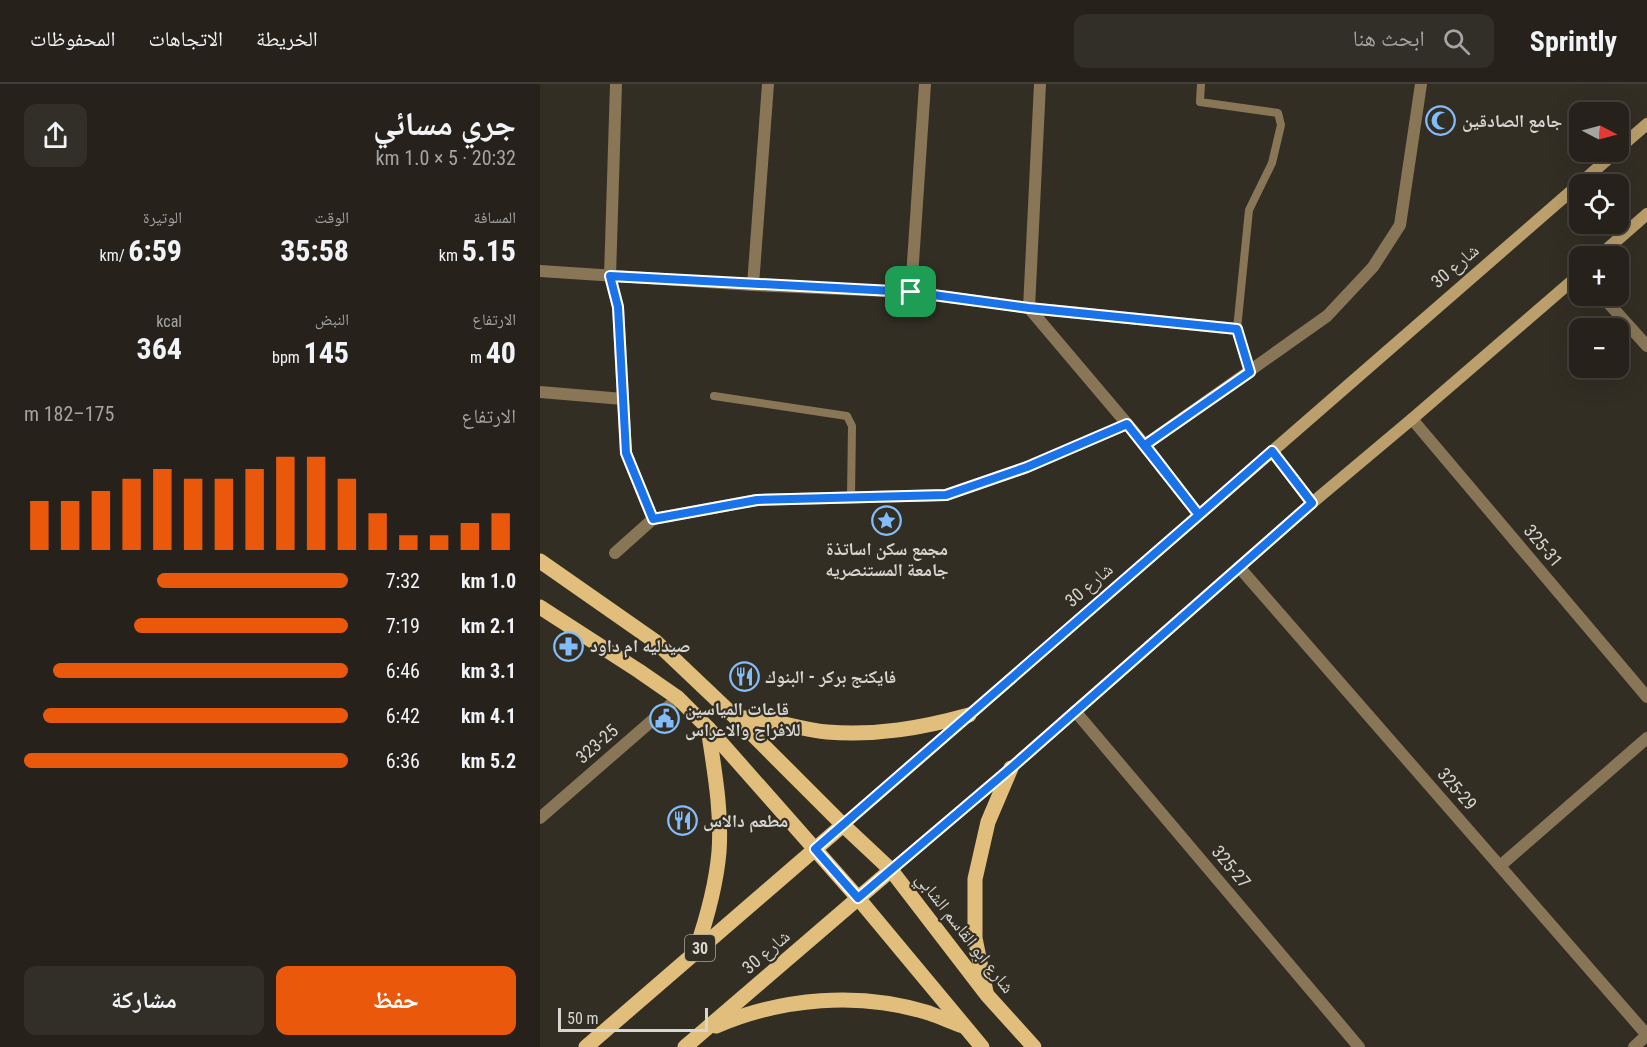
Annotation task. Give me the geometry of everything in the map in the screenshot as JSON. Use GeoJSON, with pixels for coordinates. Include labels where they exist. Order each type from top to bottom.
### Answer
{"type":"FeatureCollection","features":[{"type":"Feature","properties":{"kind":"main road","name":"شارع 30"},"geometry":{"type":"LineString","coordinates":[[1629,140],[1647,124]]}},
{"type":"Feature","properties":{"kind":"main road","name":"شارع 30"},"geometry":{"type":"LineString","coordinates":[[586,1047],[1603,162]]}},
{"type":"Feature","properties":{"kind":"main road"},"geometry":{"type":"LineString","coordinates":[[1610,246],[1647,214]]}},
{"type":"Feature","properties":{"kind":"main road","name":"شارع 30"},"geometry":{"type":"LineString","coordinates":[[685,1047],[1011,768],[1312,503],[1569,283]]}},
{"type":"Feature","properties":{"kind":"main road"},"geometry":{"type":"LineString","coordinates":[[1272,451],[1312,503]]}},
{"type":"Feature","properties":{"kind":"main road","name":"شارع ابو القاسم الشابي"},"geometry":{"type":"LineString","coordinates":[[540,561],[656,642],[891,870],[987,995],[1034,1047]]}},
{"type":"Feature","properties":{"kind":"main road"},"geometry":{"type":"LineString","coordinates":[[542,612],[678,698],[858,898],[982,1047]]}},
{"type":"Feature","properties":{"kind":"main road"},"geometry":{"type":"LineString","coordinates":[[735,717],[767,720],[825,732],[854,733],[912,729],[969,715]]}},
{"type":"Feature","properties":{"kind":"main road"},"geometry":{"type":"LineString","coordinates":[[695,952],[706,919],[719,851],[718,804],[708,729]]}},
{"type":"Feature","properties":{"kind":"main road"},"geometry":{"type":"LineString","coordinates":[[987,995],[975,938],[975,879],[987,822],[1011,768]]}},
{"type":"Feature","properties":{"kind":"main road"},"geometry":{"type":"LineString","coordinates":[[702,1032],[738,1017],[775,1007],[813,1001],[852,1000],[890,1004],[928,1013],[964,1026]]}},
{"type":"Feature","properties":{"kind":"street"},"geometry":{"type":"LineString","coordinates":[[616,84],[610,276],[618,307],[626,453],[653,519]]}},
{"type":"Feature","properties":{"kind":"street"},"geometry":{"type":"LineString","coordinates":[[753,285],[768,84]]}},
{"type":"Feature","properties":{"kind":"street"},"geometry":{"type":"LineString","coordinates":[[911,292],[925,84]]}},
{"type":"Feature","properties":{"kind":"street"},"geometry":{"type":"LineString","coordinates":[[1040,84],[1029,308],[1145,445],[1199,515]]}},
{"type":"Feature","properties":{"kind":"street"},"geometry":{"type":"LineString","coordinates":[[1145,445],[1327,316],[1373,267],[1400,225],[1421,84]]}},
{"type":"Feature","properties":{"kind":"street"},"geometry":{"type":"LineString","coordinates":[[540,271],[753,285],[911,292],[1029,308],[1237,329]]}},
{"type":"Feature","properties":{"kind":"street"},"geometry":{"type":"LineString","coordinates":[[1611,306],[1647,346]]}},
{"type":"Feature","properties":{"kind":"street"},"geometry":{"type":"LineString","coordinates":[[540,392],[623,399]]}},
{"type":"Feature","properties":{"kind":"street","name":"325-31"},"geometry":{"type":"LineString","coordinates":[[1412,419],[1647,697]]}},
{"type":"Feature","properties":{"kind":"street"},"geometry":{"type":"LineString","coordinates":[[615,553],[653,519],[757,500],[946,495],[1027,467],[1127,424]]}},
{"type":"Feature","properties":{"kind":"street","name":"325-29"},"geometry":{"type":"LineString","coordinates":[[1239,567],[1647,1035]]}},
{"type":"Feature","properties":{"kind":"street","name":"323-25"},"geometry":{"type":"LineString","coordinates":[[540,818],[678,698]]}},
{"type":"Feature","properties":{"kind":"street","name":"325-27"},"geometry":{"type":"LineString","coordinates":[[1075,711],[1359,1047]]}},
{"type":"Feature","properties":{"kind":"street"},"geometry":{"type":"LineString","coordinates":[[1500,866],[1647,738]]}},
{"type":"Feature","properties":{"kind":"street"},"geometry":{"type":"LineString","coordinates":[[1634,1047],[1647,1035]]}},
{"type":"Feature","properties":{"kind":"lane"},"geometry":{"type":"LineString","coordinates":[[1202,84],[1200,102],[1278,113],[1281,126],[1272,163],[1249,210],[1237,329],[1250,372]]}},
{"type":"Feature","properties":{"kind":"lane"},"geometry":{"type":"LineString","coordinates":[[714,396],[846,416],[852,426],[851,497]]}},
{"type":"Feature","properties":{"kind":"place","name":"جامع الصادقين"},"geometry":{"type":"Point","coordinates":[1441,121]}},
{"type":"Feature","properties":{"kind":"place","name":"مجمع سكن اساتذة جامعة المستنصريه"},"geometry":{"type":"Point","coordinates":[887,520]}},
{"type":"Feature","properties":{"kind":"place","name":"صيدليه ام داود"},"geometry":{"type":"Point","coordinates":[569,646]}},
{"type":"Feature","properties":{"kind":"place","name":"فايكنج بركر - البنوك"},"geometry":{"type":"Point","coordinates":[744,677]}},
{"type":"Feature","properties":{"kind":"place","name":"قاعات المياسين للافراح والاعراس"},"geometry":{"type":"Point","coordinates":[664,719]}},
{"type":"Feature","properties":{"kind":"place","name":"مطعم دالاس"},"geometry":{"type":"Point","coordinates":[682,821]}},
{"type":"Feature","properties":{"kind":"route"},"geometry":{"type":"LineString","coordinates":[[911,292],[610,276],[618,307],[626,453],[653,519],[757,500],[946,495],[1027,467],[1127,424],[1199,515],[815,849],[858,898],[1011,768],[1312,503],[1272,451],[1199,515],[1145,445],[1250,372],[1237,329],[1029,308],[911,292]]}}]}
